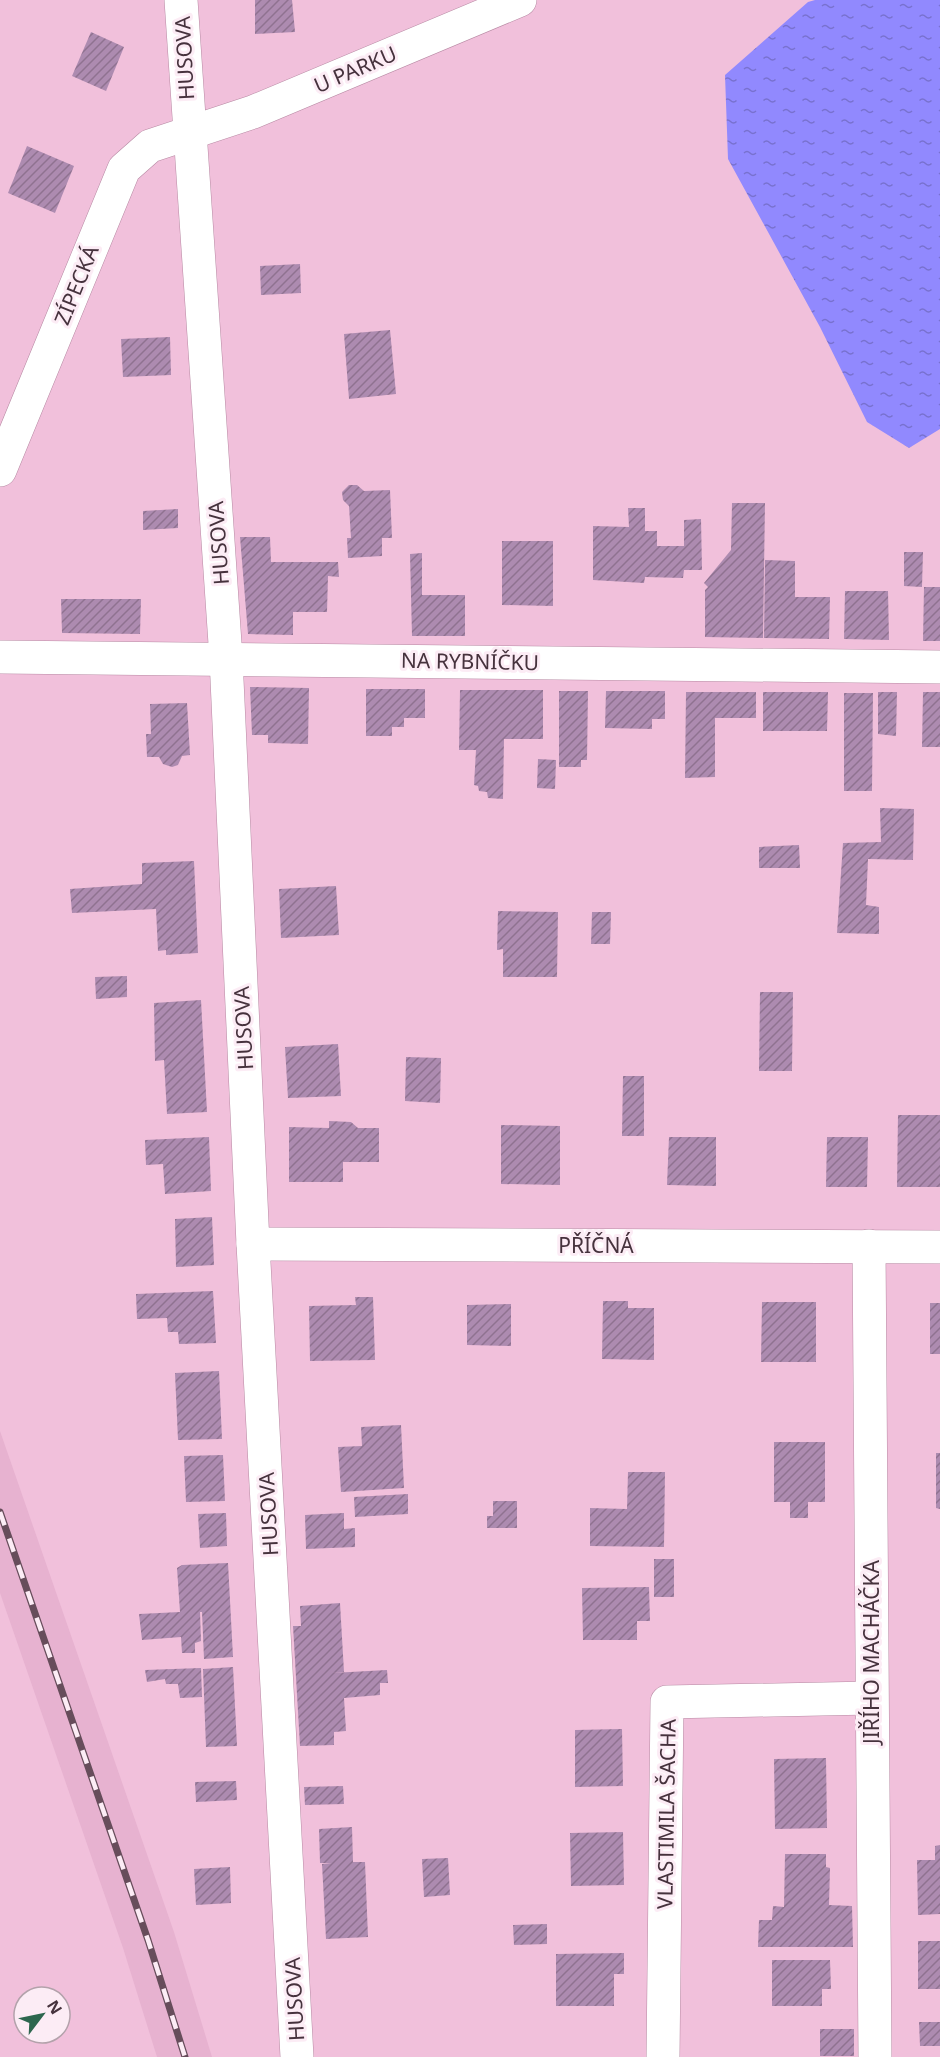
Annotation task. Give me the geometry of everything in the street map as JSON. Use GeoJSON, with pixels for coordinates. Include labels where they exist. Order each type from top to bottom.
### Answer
{"type":"FeatureCollection","features":[{"type":"Feature","properties":{"kind":"street","name":"HUSOVA"},"geometry":{"type":"LineString","coordinates":[[181,0],[226,657],[253,1244],[297,2057]]}},
{"type":"Feature","properties":{"kind":"street","name":"U PARKU"},"geometry":{"type":"LineString","coordinates":[[189,134],[253,112],[520,0]]}},
{"type":"Feature","properties":{"kind":"street","name":"ZÍPECKÁ"},"geometry":{"type":"LineString","coordinates":[[0,470],[124,169],[150,146],[189,134]]}},
{"type":"Feature","properties":{"kind":"street","name":"NA RYBNÍČKU"},"geometry":{"type":"LineString","coordinates":[[0,657],[226,657],[940,667]]}},
{"type":"Feature","properties":{"kind":"street","name":"PŘÍČNÁ"},"geometry":{"type":"LineString","coordinates":[[253,1244],[940,1247]]}},
{"type":"Feature","properties":{"kind":"street","name":"JIŘÍHO MACHÁČKA"},"geometry":{"type":"LineString","coordinates":[[869,1246],[876,2057]]}},
{"type":"Feature","properties":{"kind":"street","name":"VLASTIMILA ŠACHA"},"geometry":{"type":"LineString","coordinates":[[663,2057],[667,1702],[872,1698]]}},
{"type":"Feature","properties":{"kind":"shaded area"},"geometry":{"type":"Polygon","coordinates":[[[0,1431],[174,1932],[212,2057],[157,2057],[123,1948],[0,1593],[0,1431]]]}},
{"type":"Feature","properties":{"kind":"water"},"geometry":{"type":"Polygon","coordinates":[[[815,0],[940,0],[940,429],[909,448],[867,422],[820,327],[728,159],[725,75],[808,2],[815,0]]]}},
{"type":"Feature","properties":{"kind":"building"},"geometry":{"type":"Polygon","coordinates":[[[255,0],[292,0],[295,32],[255,34],[255,0]]]}},
{"type":"Feature","properties":{"kind":"building"},"geometry":{"type":"Polygon","coordinates":[[[91,32],[124,47],[106,91],[72,76],[91,32]]]}},
{"type":"Feature","properties":{"kind":"building"},"geometry":{"type":"Polygon","coordinates":[[[27,146],[74,166],[55,213],[8,193],[27,146]]]}},
{"type":"Feature","properties":{"kind":"building"},"geometry":{"type":"Polygon","coordinates":[[[300,264],[301,293],[261,295],[260,266],[300,264]]]}},
{"type":"Feature","properties":{"kind":"building"},"geometry":{"type":"Polygon","coordinates":[[[390,330],[396,394],[349,399],[344,334],[390,330]]]}},
{"type":"Feature","properties":{"kind":"building"},"geometry":{"type":"Polygon","coordinates":[[[170,337],[171,375],[123,377],[121,339],[170,337]]]}},
{"type":"Feature","properties":{"kind":"building"},"geometry":{"type":"Polygon","coordinates":[[[349,485],[357,485],[364,491],[390,490],[392,538],[382,538],[382,556],[348,558],[347,538],[351,538],[349,506],[343,500],[342,492],[349,485]]]}},
{"type":"Feature","properties":{"kind":"building"},"geometry":{"type":"Polygon","coordinates":[[[732,503],[765,503],[763,638],[705,637],[705,590],[708,587],[704,583],[731,550],[732,503]]]}},
{"type":"Feature","properties":{"kind":"building"},"geometry":{"type":"Polygon","coordinates":[[[628,508],[645,508],[645,531],[657,531],[657,546],[684,546],[684,520],[701,519],[702,570],[684,570],[683,578],[645,577],[644,583],[593,580],[593,526],[629,527],[628,508]]]}},
{"type":"Feature","properties":{"kind":"building"},"geometry":{"type":"Polygon","coordinates":[[[178,509],[178,528],[143,530],[143,511],[178,509]]]}},
{"type":"Feature","properties":{"kind":"building"},"geometry":{"type":"Polygon","coordinates":[[[240,537],[270,537],[271,562],[338,562],[339,577],[328,576],[327,612],[293,612],[293,635],[248,634],[240,537]]]}},
{"type":"Feature","properties":{"kind":"building"},"geometry":{"type":"Polygon","coordinates":[[[502,541],[553,541],[553,606],[502,605],[502,541]]]}},
{"type":"Feature","properties":{"kind":"building"},"geometry":{"type":"Polygon","coordinates":[[[904,552],[923,552],[922,587],[904,586],[904,552]]]}},
{"type":"Feature","properties":{"kind":"building"},"geometry":{"type":"Polygon","coordinates":[[[422,553],[422,595],[465,595],[465,636],[412,636],[410,554],[422,553]]]}},
{"type":"Feature","properties":{"kind":"building"},"geometry":{"type":"Polygon","coordinates":[[[765,560],[795,561],[795,597],[830,597],[829,639],[764,638],[765,560]]]}},
{"type":"Feature","properties":{"kind":"building"},"geometry":{"type":"Polygon","coordinates":[[[924,587],[940,587],[940,641],[923,641],[924,587]]]}},
{"type":"Feature","properties":{"kind":"building"},"geometry":{"type":"Polygon","coordinates":[[[845,591],[888,591],[889,640],[844,639],[845,591]]]}},
{"type":"Feature","properties":{"kind":"building"},"geometry":{"type":"Polygon","coordinates":[[[61,599],[141,599],[140,634],[62,633],[61,599]]]}},
{"type":"Feature","properties":{"kind":"building"},"geometry":{"type":"Polygon","coordinates":[[[250,687],[309,688],[308,744],[268,743],[268,735],[252,735],[250,687]]]}},
{"type":"Feature","properties":{"kind":"building"},"geometry":{"type":"Polygon","coordinates":[[[366,689],[425,689],[425,718],[404,718],[404,727],[392,727],[392,736],[366,736],[366,689]]]}},
{"type":"Feature","properties":{"kind":"building"},"geometry":{"type":"Polygon","coordinates":[[[460,690],[543,690],[543,739],[504,739],[503,799],[488,798],[487,792],[479,791],[478,786],[474,785],[476,750],[459,750],[460,690]]]}},
{"type":"Feature","properties":{"kind":"building"},"geometry":{"type":"Polygon","coordinates":[[[559,691],[588,691],[587,760],[581,760],[581,767],[559,767],[559,691]]]}},
{"type":"Feature","properties":{"kind":"building"},"geometry":{"type":"Polygon","coordinates":[[[606,691],[665,691],[665,719],[652,719],[652,729],[605,728],[606,691]]]}},
{"type":"Feature","properties":{"kind":"building"},"geometry":{"type":"Polygon","coordinates":[[[686,692],[756,692],[756,718],[715,718],[715,777],[685,778],[686,692]]]}},
{"type":"Feature","properties":{"kind":"building"},"geometry":{"type":"Polygon","coordinates":[[[763,692],[828,692],[827,731],[763,731],[763,692]]]}},
{"type":"Feature","properties":{"kind":"building"},"geometry":{"type":"Polygon","coordinates":[[[878,692],[897,692],[896,736],[878,734],[878,692]]]}},
{"type":"Feature","properties":{"kind":"building"},"geometry":{"type":"Polygon","coordinates":[[[923,692],[940,692],[940,747],[922,747],[923,692]]]}},
{"type":"Feature","properties":{"kind":"building"},"geometry":{"type":"Polygon","coordinates":[[[844,693],[873,693],[872,791],[844,791],[844,693]]]}},
{"type":"Feature","properties":{"kind":"building"},"geometry":{"type":"Polygon","coordinates":[[[187,703],[190,755],[182,756],[178,765],[172,767],[163,764],[159,757],[147,757],[146,734],[151,734],[150,704],[187,703]]]}},
{"type":"Feature","properties":{"kind":"building"},"geometry":{"type":"Polygon","coordinates":[[[538,759],[556,760],[555,789],[537,788],[538,759]]]}},
{"type":"Feature","properties":{"kind":"building"},"geometry":{"type":"Polygon","coordinates":[[[880,808],[914,809],[913,860],[868,859],[866,905],[879,907],[879,934],[837,933],[843,843],[881,842],[880,808]]]}},
{"type":"Feature","properties":{"kind":"building"},"geometry":{"type":"Polygon","coordinates":[[[799,845],[800,868],[759,868],[759,847],[799,845]]]}},
{"type":"Feature","properties":{"kind":"building"},"geometry":{"type":"Polygon","coordinates":[[[194,861],[198,953],[166,955],[166,950],[158,951],[156,909],[72,913],[70,889],[142,884],[142,863],[194,861]]]}},
{"type":"Feature","properties":{"kind":"building"},"geometry":{"type":"Polygon","coordinates":[[[336,886],[339,935],[281,938],[279,889],[336,886]]]}},
{"type":"Feature","properties":{"kind":"building"},"geometry":{"type":"Polygon","coordinates":[[[498,911],[558,912],[557,977],[503,977],[503,949],[497,950],[498,911]]]}},
{"type":"Feature","properties":{"kind":"building"},"geometry":{"type":"Polygon","coordinates":[[[592,912],[611,912],[610,944],[591,944],[592,912]]]}},
{"type":"Feature","properties":{"kind":"building"},"geometry":{"type":"Polygon","coordinates":[[[127,976],[127,997],[96,999],[95,977],[127,976]]]}},
{"type":"Feature","properties":{"kind":"building"},"geometry":{"type":"Polygon","coordinates":[[[760,992],[793,992],[792,1071],[759,1071],[760,992]]]}},
{"type":"Feature","properties":{"kind":"building"},"geometry":{"type":"Polygon","coordinates":[[[201,1000],[207,1112],[167,1114],[164,1060],[155,1061],[154,1003],[201,1000]]]}},
{"type":"Feature","properties":{"kind":"building"},"geometry":{"type":"Polygon","coordinates":[[[338,1044],[341,1096],[288,1098],[285,1047],[338,1044]]]}},
{"type":"Feature","properties":{"kind":"building"},"geometry":{"type":"Polygon","coordinates":[[[406,1057],[441,1058],[440,1103],[405,1101],[406,1057]]]}},
{"type":"Feature","properties":{"kind":"building"},"geometry":{"type":"Polygon","coordinates":[[[623,1076],[644,1076],[644,1136],[622,1136],[623,1076]]]}},
{"type":"Feature","properties":{"kind":"building"},"geometry":{"type":"Polygon","coordinates":[[[898,1115],[940,1115],[940,1187],[897,1187],[898,1115]]]}},
{"type":"Feature","properties":{"kind":"building"},"geometry":{"type":"Polygon","coordinates":[[[329,1121],[351,1122],[358,1128],[379,1128],[379,1162],[343,1162],[343,1182],[289,1182],[289,1127],[329,1128],[329,1121]]]}},
{"type":"Feature","properties":{"kind":"building"},"geometry":{"type":"Polygon","coordinates":[[[501,1125],[560,1126],[560,1185],[501,1184],[501,1125]]]}},
{"type":"Feature","properties":{"kind":"building"},"geometry":{"type":"Polygon","coordinates":[[[209,1137],[211,1191],[165,1194],[163,1164],[146,1165],[145,1140],[209,1137]]]}},
{"type":"Feature","properties":{"kind":"building"},"geometry":{"type":"Polygon","coordinates":[[[669,1137],[716,1137],[716,1186],[667,1185],[669,1137]]]}},
{"type":"Feature","properties":{"kind":"building"},"geometry":{"type":"Polygon","coordinates":[[[827,1137],[868,1137],[867,1187],[826,1187],[827,1137]]]}},
{"type":"Feature","properties":{"kind":"building"},"geometry":{"type":"Polygon","coordinates":[[[212,1217],[214,1265],[176,1267],[175,1219],[212,1217]]]}},
{"type":"Feature","properties":{"kind":"building"},"geometry":{"type":"Polygon","coordinates":[[[213,1291],[216,1343],[179,1344],[178,1332],[168,1332],[167,1318],[137,1319],[136,1294],[213,1291]]]}},
{"type":"Feature","properties":{"kind":"building"},"geometry":{"type":"Polygon","coordinates":[[[355,1297],[373,1297],[375,1360],[310,1361],[309,1306],[356,1305],[355,1297]]]}},
{"type":"Feature","properties":{"kind":"building"},"geometry":{"type":"Polygon","coordinates":[[[603,1301],[628,1301],[628,1308],[654,1308],[654,1360],[602,1359],[603,1301]]]}},
{"type":"Feature","properties":{"kind":"building"},"geometry":{"type":"Polygon","coordinates":[[[762,1302],[816,1302],[816,1362],[761,1362],[762,1302]]]}},
{"type":"Feature","properties":{"kind":"building"},"geometry":{"type":"Polygon","coordinates":[[[930,1303],[940,1303],[940,1354],[930,1354],[930,1303]]]}},
{"type":"Feature","properties":{"kind":"building"},"geometry":{"type":"Polygon","coordinates":[[[511,1304],[511,1346],[467,1345],[467,1305],[511,1304]]]}},
{"type":"Feature","properties":{"kind":"building"},"geometry":{"type":"Polygon","coordinates":[[[219,1371],[222,1439],[178,1440],[175,1373],[219,1371]]]}},
{"type":"Feature","properties":{"kind":"building"},"geometry":{"type":"Polygon","coordinates":[[[401,1425],[404,1488],[341,1492],[338,1447],[362,1446],[361,1427],[401,1425]]]}},
{"type":"Feature","properties":{"kind":"building"},"geometry":{"type":"Polygon","coordinates":[[[774,1442],[825,1442],[825,1502],[808,1502],[808,1518],[790,1518],[790,1502],[774,1502],[774,1442]]]}},
{"type":"Feature","properties":{"kind":"building"},"geometry":{"type":"Polygon","coordinates":[[[936,1453],[940,1453],[940,1509],[936,1508],[936,1453]]]}},
{"type":"Feature","properties":{"kind":"building"},"geometry":{"type":"Polygon","coordinates":[[[223,1455],[225,1501],[186,1502],[184,1456],[223,1455]]]}},
{"type":"Feature","properties":{"kind":"building"},"geometry":{"type":"Polygon","coordinates":[[[628,1472],[665,1472],[664,1547],[590,1546],[590,1508],[627,1509],[628,1472]]]}},
{"type":"Feature","properties":{"kind":"building"},"geometry":{"type":"Polygon","coordinates":[[[408,1494],[408,1514],[355,1517],[354,1497],[408,1494]]]}},
{"type":"Feature","properties":{"kind":"building"},"geometry":{"type":"Polygon","coordinates":[[[493,1501],[517,1501],[517,1528],[487,1528],[487,1516],[493,1516],[493,1501]]]}},
{"type":"Feature","properties":{"kind":"building"},"geometry":{"type":"Polygon","coordinates":[[[226,1513],[227,1546],[200,1548],[198,1514],[226,1513]]]}},
{"type":"Feature","properties":{"kind":"building"},"geometry":{"type":"Polygon","coordinates":[[[344,1513],[344,1529],[355,1528],[355,1547],[306,1549],[305,1515],[344,1513]]]}},
{"type":"Feature","properties":{"kind":"building"},"geometry":{"type":"Polygon","coordinates":[[[654,1559],[674,1559],[674,1597],[654,1597],[654,1559]]]}},
{"type":"Feature","properties":{"kind":"building"},"geometry":{"type":"Polygon","coordinates":[[[228,1563],[233,1657],[204,1659],[202,1612],[200,1612],[201,1641],[195,1643],[195,1653],[182,1653],[181,1637],[142,1640],[139,1614],[180,1612],[177,1568],[182,1565],[228,1563]]]}},
{"type":"Feature","properties":{"kind":"building"},"geometry":{"type":"Polygon","coordinates":[[[649,1587],[650,1621],[637,1621],[637,1640],[583,1640],[582,1588],[649,1587]]]}},
{"type":"Feature","properties":{"kind":"building"},"geometry":{"type":"Polygon","coordinates":[[[340,1603],[344,1672],[332,1673],[387,1670],[388,1683],[380,1683],[380,1695],[344,1698],[346,1731],[334,1732],[334,1745],[300,1746],[293,1626],[301,1626],[300,1606],[340,1603]]]}},
{"type":"Feature","properties":{"kind":"building"},"geometry":{"type":"Polygon","coordinates":[[[233,1667],[237,1746],[206,1747],[203,1669],[233,1667]]]}},
{"type":"Feature","properties":{"kind":"building"},"geometry":{"type":"Polygon","coordinates":[[[201,1668],[202,1697],[180,1698],[178,1684],[166,1684],[165,1679],[147,1682],[145,1670],[201,1668]]]}},
{"type":"Feature","properties":{"kind":"building"},"geometry":{"type":"Polygon","coordinates":[[[622,1729],[623,1786],[575,1787],[575,1730],[622,1729]]]}},
{"type":"Feature","properties":{"kind":"building"},"geometry":{"type":"Polygon","coordinates":[[[826,1758],[827,1828],[775,1829],[774,1759],[826,1758]]]}},
{"type":"Feature","properties":{"kind":"building"},"geometry":{"type":"Polygon","coordinates":[[[236,1781],[237,1800],[196,1802],[195,1782],[236,1781]]]}},
{"type":"Feature","properties":{"kind":"building"},"geometry":{"type":"Polygon","coordinates":[[[343,1786],[344,1804],[305,1805],[304,1787],[343,1786]]]}},
{"type":"Feature","properties":{"kind":"building"},"geometry":{"type":"Polygon","coordinates":[[[352,1827],[353,1862],[365,1862],[368,1937],[326,1939],[322,1864],[332,1863],[320,1863],[319,1829],[352,1827]]]}},
{"type":"Feature","properties":{"kind":"building"},"geometry":{"type":"Polygon","coordinates":[[[623,1832],[624,1885],[571,1886],[570,1833],[623,1832]]]}},
{"type":"Feature","properties":{"kind":"building"},"geometry":{"type":"Polygon","coordinates":[[[940,1845],[940,1914],[918,1915],[917,1860],[935,1860],[935,1846],[940,1845]]]}},
{"type":"Feature","properties":{"kind":"building"},"geometry":{"type":"Polygon","coordinates":[[[785,1854],[826,1854],[826,1867],[830,1868],[829,1905],[852,1906],[853,1947],[758,1947],[759,1920],[772,1920],[773,1906],[784,1907],[785,1854]]]}},
{"type":"Feature","properties":{"kind":"building"},"geometry":{"type":"Polygon","coordinates":[[[448,1858],[450,1895],[424,1897],[422,1859],[448,1858]]]}},
{"type":"Feature","properties":{"kind":"building"},"geometry":{"type":"Polygon","coordinates":[[[230,1867],[231,1903],[196,1905],[194,1869],[230,1867]]]}},
{"type":"Feature","properties":{"kind":"building"},"geometry":{"type":"Polygon","coordinates":[[[547,1924],[547,1944],[514,1945],[513,1925],[547,1924]]]}},
{"type":"Feature","properties":{"kind":"building"},"geometry":{"type":"Polygon","coordinates":[[[918,1941],[940,1941],[940,1989],[918,1989],[918,1941]]]}},
{"type":"Feature","properties":{"kind":"building"},"geometry":{"type":"Polygon","coordinates":[[[624,1953],[624,1974],[614,1974],[614,2006],[556,2006],[556,1954],[624,1953]]]}},
{"type":"Feature","properties":{"kind":"building"},"geometry":{"type":"Polygon","coordinates":[[[772,1960],[830,1960],[831,1989],[822,1989],[822,2006],[772,2006],[772,1960]]]}},
{"type":"Feature","properties":{"kind":"building"},"geometry":{"type":"Polygon","coordinates":[[[919,2022],[940,2022],[940,2046],[920,2046],[919,2022]]]}},
{"type":"Feature","properties":{"kind":"building"},"geometry":{"type":"Polygon","coordinates":[[[820,2029],[854,2029],[854,2056],[820,2056],[820,2029]]]}},
{"type":"Feature","properties":{"kind":"railway"},"geometry":{"type":"LineString","coordinates":[[0,1512],[148,1940],[185,2057]]}}]}
